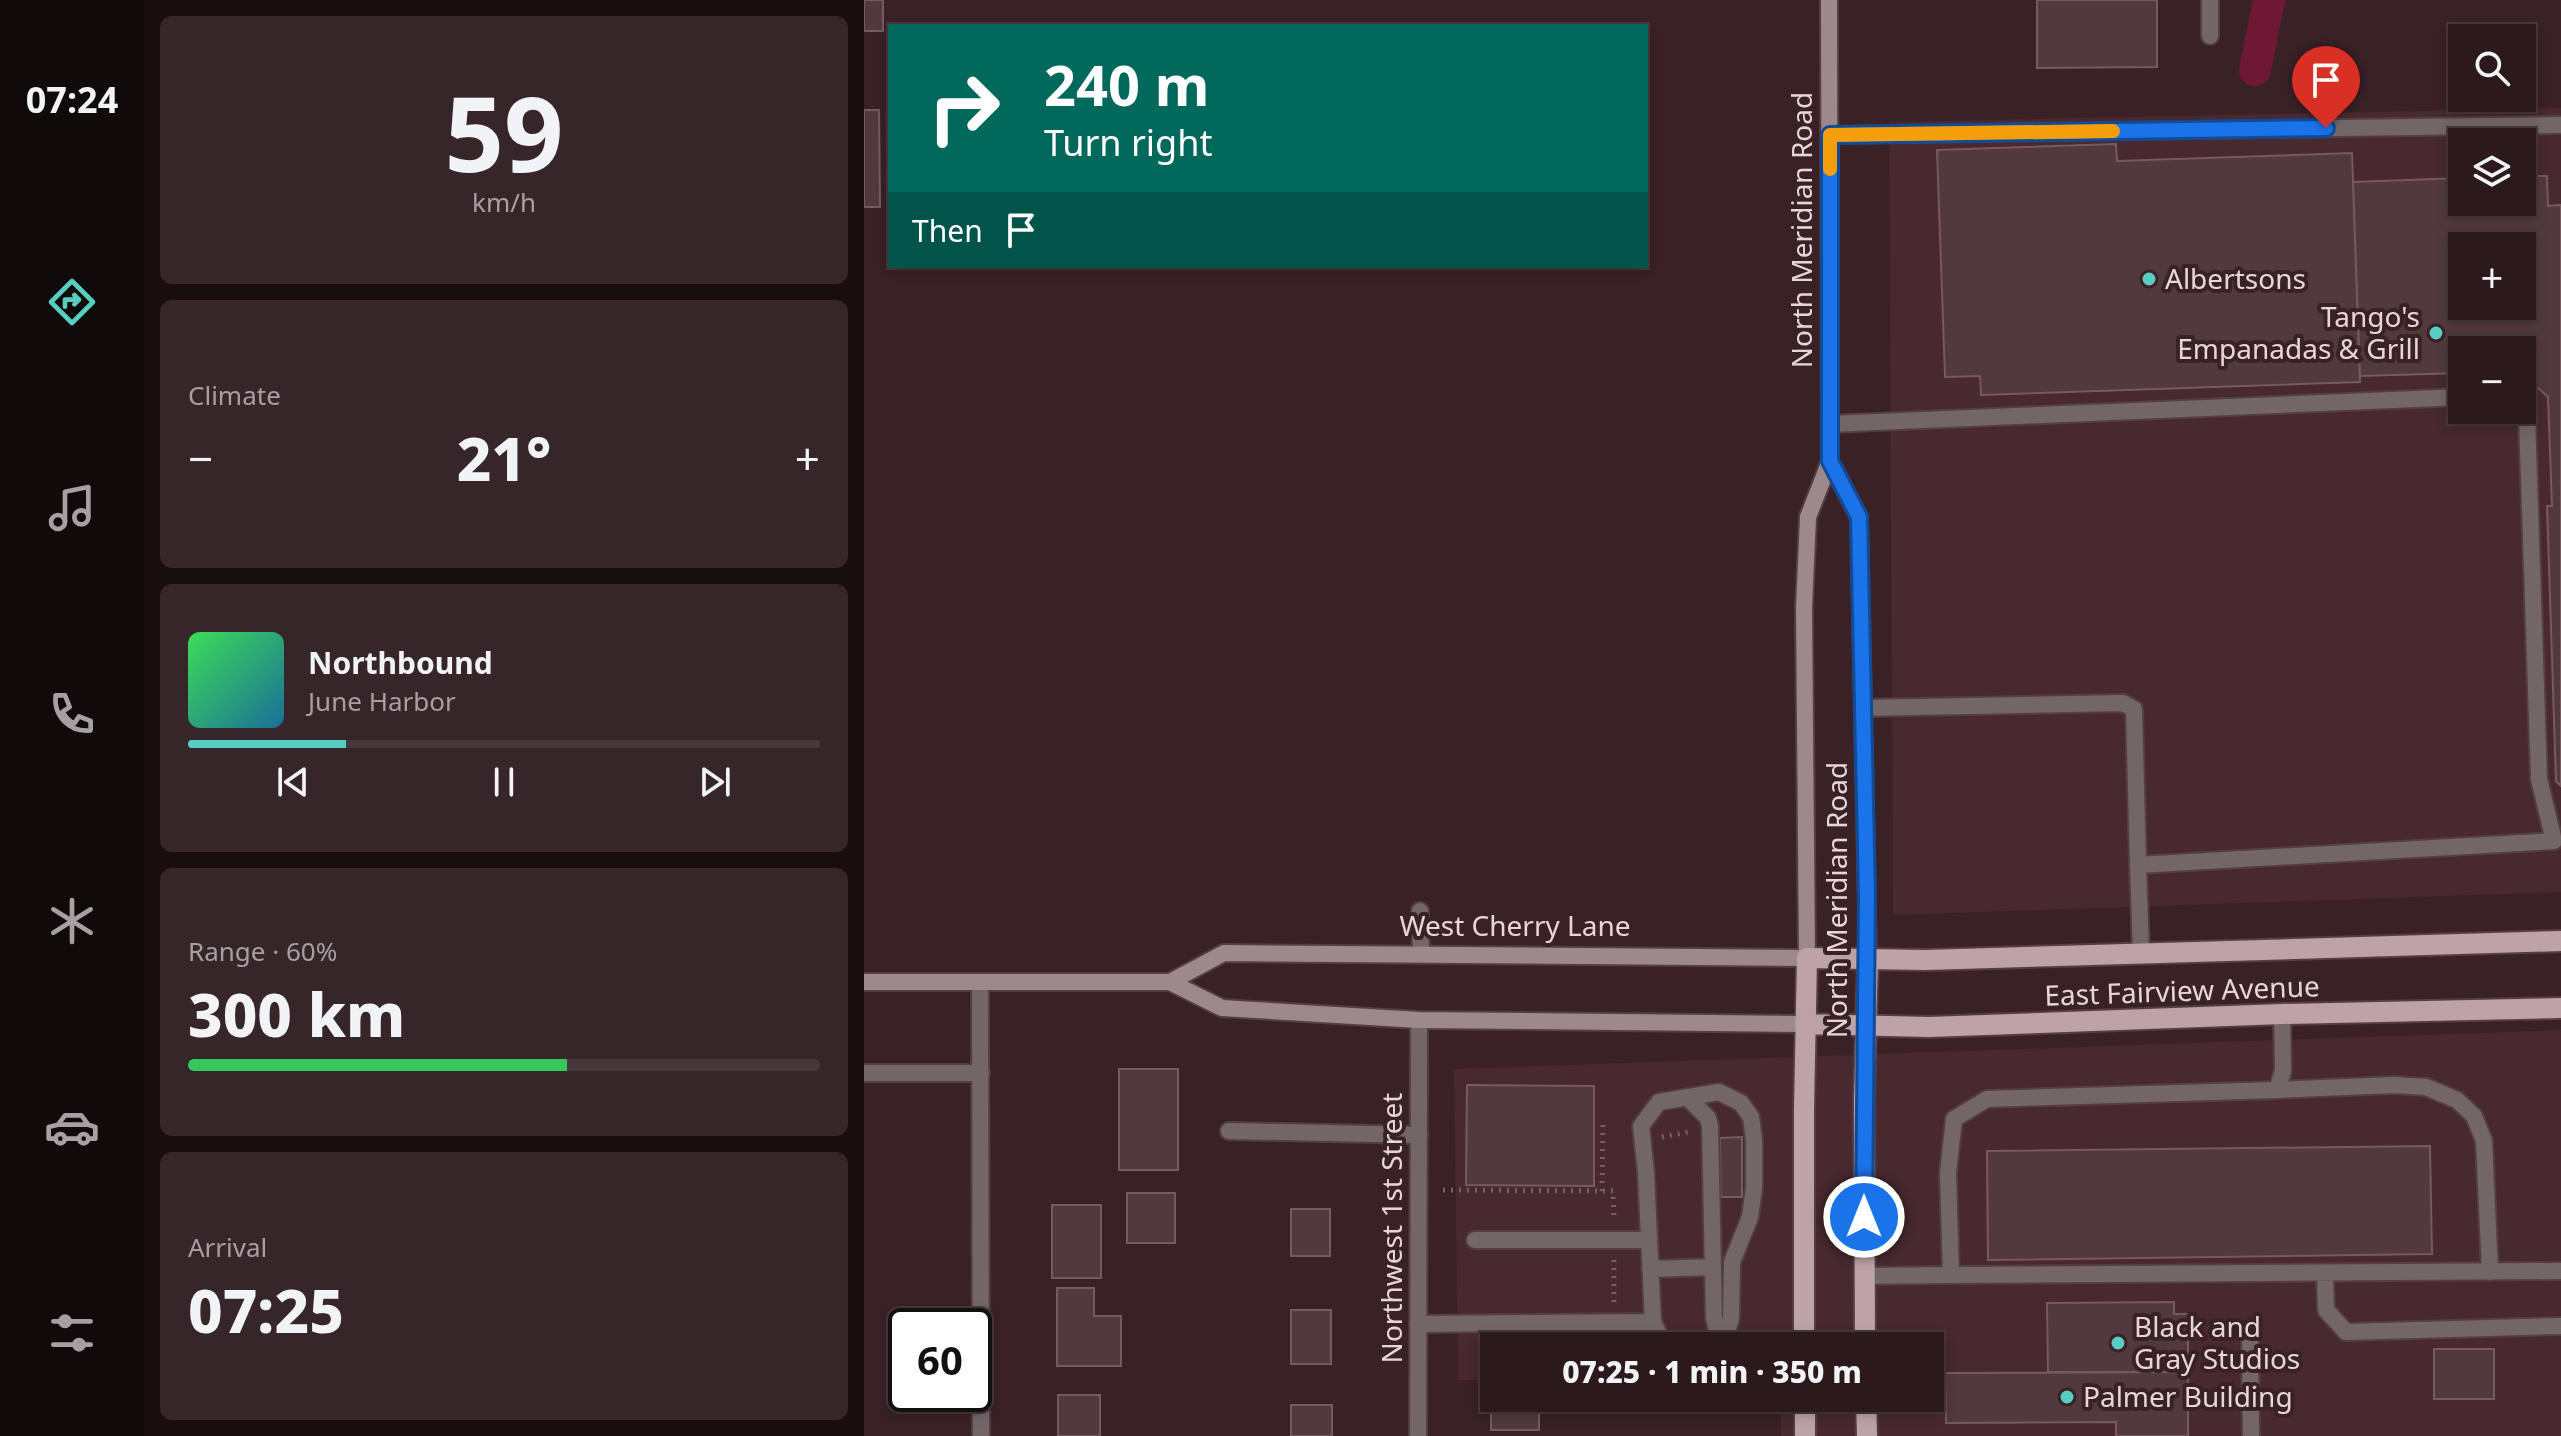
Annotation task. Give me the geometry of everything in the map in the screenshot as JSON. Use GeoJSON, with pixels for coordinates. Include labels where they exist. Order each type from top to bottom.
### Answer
{"type":"FeatureCollection","features":[{"type":"Feature","properties":{"kind":"main road","name":"North Meridian Road"},"geometry":{"type":"LineString","coordinates":[[1804,1332],[1807,958],[1805,593],[1808,517],[1830,461],[1829,0]]}},
{"type":"Feature","properties":{"kind":"main road","name":"North Meridian Road"},"geometry":{"type":"LineString","coordinates":[[1830,461],[1859,517],[1868,959],[1865,1332]]}},
{"type":"Feature","properties":{"kind":"main road","name":"East Fairview Avenue"},"geometry":{"type":"LineString","coordinates":[[1868,959],[2561,941]]}},
{"type":"Feature","properties":{"kind":"main road","name":"West Cherry Lane"},"geometry":{"type":"LineString","coordinates":[[1170,982],[1224,953],[1868,959]]}},
{"type":"Feature","properties":{"kind":"main road","name":"West Cherry Lane"},"geometry":{"type":"LineString","coordinates":[[864,982],[1170,982],[1222,1008],[1419,1020],[1805,1024]]}},
{"type":"Feature","properties":{"kind":"main road","name":"East Fairview Avenue"},"geometry":{"type":"LineString","coordinates":[[1805,1024],[1944,1027],[2282,1014],[2561,1008]]}},
{"type":"Feature","properties":{"kind":"main road"},"geometry":{"type":"LineString","coordinates":[[1805,1412],[1805,1436]]}},
{"type":"Feature","properties":{"kind":"main road"},"geometry":{"type":"LineString","coordinates":[[1866,1412],[1867,1436]]}},
{"type":"Feature","properties":{"kind":"street"},"geometry":{"type":"LineString","coordinates":[[2210,0],[2210,36]]}},
{"type":"Feature","properties":{"kind":"street"},"geometry":{"type":"LineString","coordinates":[[1830,135],[2561,125]]}},
{"type":"Feature","properties":{"kind":"street"},"geometry":{"type":"LineString","coordinates":[[1830,424],[2448,398]]}},
{"type":"Feature","properties":{"kind":"street"},"geometry":{"type":"LineString","coordinates":[[2138,865],[2559,845],[2539,779],[2527,424]]}},
{"type":"Feature","properties":{"kind":"street"},"geometry":{"type":"LineString","coordinates":[[1863,708],[2123,703],[2134,709],[2141,953]]}},
{"type":"Feature","properties":{"kind":"street"},"geometry":{"type":"LineString","coordinates":[[1420,911],[1421,954]]}},
{"type":"Feature","properties":{"kind":"street"},"geometry":{"type":"LineString","coordinates":[[980,983],[981,1436]]}},
{"type":"Feature","properties":{"kind":"street"},"geometry":{"type":"LineString","coordinates":[[2277,1090],[2283,1071],[2282,1014]]}},
{"type":"Feature","properties":{"kind":"street","name":"Northwest 1st Street"},"geometry":{"type":"LineString","coordinates":[[1418,1436],[1419,1020]]}},
{"type":"Feature","properties":{"kind":"street"},"geometry":{"type":"LineString","coordinates":[[864,1073],[981,1073]]}},
{"type":"Feature","properties":{"kind":"street"},"geometry":{"type":"LineString","coordinates":[[1951,1275],[1948,1173],[1954,1119],[1987,1099],[2394,1085],[2426,1087],[2457,1100],[2474,1116],[2484,1141],[2490,1272]]}},
{"type":"Feature","properties":{"kind":"street"},"geometry":{"type":"LineString","coordinates":[[1658,1332],[1653,1322],[1641,1126],[1659,1102],[1719,1092],[1741,1103],[1751,1117],[1754,1140],[1754,1188],[1750,1217],[1732,1262],[1731,1318],[1726,1332]]}},
{"type":"Feature","properties":{"kind":"street"},"geometry":{"type":"LineString","coordinates":[[1687,1097],[1708,1118],[1710,1126],[1714,1318],[1718,1332]]}},
{"type":"Feature","properties":{"kind":"street"},"geometry":{"type":"LineString","coordinates":[[1229,1131],[1419,1135]]}},
{"type":"Feature","properties":{"kind":"street"},"geometry":{"type":"LineString","coordinates":[[1475,1240],[1649,1240]]}},
{"type":"Feature","properties":{"kind":"street"},"geometry":{"type":"LineString","coordinates":[[1650,1269],[1713,1267]]}},
{"type":"Feature","properties":{"kind":"street"},"geometry":{"type":"LineString","coordinates":[[1864,1276],[2561,1271]]}},
{"type":"Feature","properties":{"kind":"street"},"geometry":{"type":"LineString","coordinates":[[2325,1273],[2326,1310],[2346,1332],[2561,1326]]}},
{"type":"Feature","properties":{"kind":"street"},"geometry":{"type":"LineString","coordinates":[[1418,1324],[1653,1322]]}},
{"type":"Feature","properties":{"kind":"street"},"geometry":{"type":"LineString","coordinates":[[2250,1340],[2251,1436]]}},
{"type":"Feature","properties":{"kind":"path"},"geometry":{"type":"LineString","coordinates":[[1602,1191],[1603,1122]]}},
{"type":"Feature","properties":{"kind":"path"},"geometry":{"type":"LineString","coordinates":[[1660,1138],[1701,1132]]}},
{"type":"Feature","properties":{"kind":"path"},"geometry":{"type":"LineString","coordinates":[[1603,1149],[1618,1146]]}},
{"type":"Feature","properties":{"kind":"path"},"geometry":{"type":"LineString","coordinates":[[1443,1190],[1613,1191],[1614,1219]]}},
{"type":"Feature","properties":{"kind":"path"},"geometry":{"type":"LineString","coordinates":[[1614,1255],[1614,1308]]}},
{"type":"Feature","properties":{"kind":"shaded area"},"geometry":{"type":"Polygon","coordinates":[[[2561,108],[2561,892],[1893,915],[1889,122],[2448,110],[2536,112],[2536,109],[2561,108]]]}},
{"type":"Feature","properties":{"kind":"shaded area"},"geometry":{"type":"Polygon","coordinates":[[[2561,1030],[2561,1436],[1781,1436],[1780,1412],[1944,1412],[1944,1332],[1480,1332],[1480,1380],[1458,1380],[1454,1069],[2561,1030]]]}},
{"type":"Feature","properties":{"kind":"building"},"geometry":{"type":"Polygon","coordinates":[[[864,0],[883,0],[883,31],[864,31],[864,0]]]}},
{"type":"Feature","properties":{"kind":"building"},"geometry":{"type":"Polygon","coordinates":[[[2037,0],[2157,0],[2157,67],[2037,68],[2037,0]]]}},
{"type":"Feature","properties":{"kind":"building"},"geometry":{"type":"Polygon","coordinates":[[[864,110],[879,110],[880,207],[864,207],[864,110]]]}},
{"type":"Feature","properties":{"kind":"building","name":"Albertsons"},"geometry":{"type":"Polygon","coordinates":[[[2116,144],[2117,161],[2352,153],[2360,382],[1981,395],[1980,376],[1945,377],[1937,150],[2116,144]]]}},
{"type":"Feature","properties":{"kind":"building"},"geometry":{"type":"Polygon","coordinates":[[[2536,176],[2547,176],[2548,206],[2561,205],[2561,786],[2556,781],[2547,506],[2552,506],[2548,397],[2536,386],[2536,336],[2448,336],[2448,373],[2360,376],[2353,182],[2448,179],[2448,216],[2536,216],[2536,176]]]}},
{"type":"Feature","properties":{"kind":"building"},"geometry":{"type":"Polygon","coordinates":[[[1119,1069],[1178,1069],[1178,1170],[1119,1170],[1119,1069]]]}},
{"type":"Feature","properties":{"kind":"building"},"geometry":{"type":"Polygon","coordinates":[[[1467,1085],[1594,1086],[1594,1186],[1466,1185],[1467,1085]]]}},
{"type":"Feature","properties":{"kind":"building"},"geometry":{"type":"Polygon","coordinates":[[[1742,1137],[1742,1197],[1721,1197],[1720,1138],[1742,1137]]]}},
{"type":"Feature","properties":{"kind":"building"},"geometry":{"type":"Polygon","coordinates":[[[2430,1146],[2432,1254],[1988,1260],[1987,1151],[2430,1146]]]}},
{"type":"Feature","properties":{"kind":"building"},"geometry":{"type":"Polygon","coordinates":[[[1127,1193],[1175,1193],[1175,1243],[1127,1243],[1127,1193]]]}},
{"type":"Feature","properties":{"kind":"building"},"geometry":{"type":"Polygon","coordinates":[[[1052,1205],[1101,1205],[1101,1278],[1052,1278],[1052,1205]]]}},
{"type":"Feature","properties":{"kind":"building"},"geometry":{"type":"Polygon","coordinates":[[[1291,1209],[1330,1209],[1330,1256],[1291,1256],[1291,1209]]]}},
{"type":"Feature","properties":{"kind":"building"},"geometry":{"type":"Polygon","coordinates":[[[1057,1288],[1094,1288],[1094,1316],[1121,1316],[1121,1366],[1057,1366],[1057,1288]]]}},
{"type":"Feature","properties":{"kind":"building","name":"Black and Gray Studios"},"geometry":{"type":"Polygon","coordinates":[[[2174,1302],[2174,1314],[2188,1314],[2188,1372],[2048,1372],[2047,1303],[2174,1302]]]}},
{"type":"Feature","properties":{"kind":"building"},"geometry":{"type":"Polygon","coordinates":[[[1291,1310],[1331,1310],[1331,1364],[1291,1364],[1291,1310]]]}},
{"type":"Feature","properties":{"kind":"building"},"geometry":{"type":"Polygon","coordinates":[[[2434,1349],[2494,1349],[2494,1399],[2434,1399],[2434,1349]]]}},
{"type":"Feature","properties":{"kind":"building","name":"Palmer Building"},"geometry":{"type":"Polygon","coordinates":[[[2188,1372],[2188,1436],[2116,1436],[2116,1422],[1946,1423],[1945,1373],[2188,1372]]]}},
{"type":"Feature","properties":{"kind":"building"},"geometry":{"type":"Polygon","coordinates":[[[1058,1395],[1100,1395],[1100,1436],[1058,1436],[1058,1395]]]}},
{"type":"Feature","properties":{"kind":"building"},"geometry":{"type":"Polygon","coordinates":[[[1291,1405],[1332,1405],[1332,1436],[1291,1436],[1291,1405]]]}},
{"type":"Feature","properties":{"kind":"building"},"geometry":{"type":"Polygon","coordinates":[[[1491,1412],[1539,1412],[1539,1430],[1491,1430],[1491,1412]]]}},
{"type":"Feature","properties":{"kind":"waterway"},"geometry":{"type":"LineString","coordinates":[[2255,70],[2269,0]]}},
{"type":"Feature","properties":{"kind":"slow traffic"},"geometry":{"type":"LineString","coordinates":[[1830,169],[1830,135],[2113,131]]}},
{"type":"Feature","properties":{"kind":"place","name":"Albertsons"},"geometry":{"type":"Point","coordinates":[2149,279]}},
{"type":"Feature","properties":{"kind":"place","name":"Tango's Empanadas & Grill"},"geometry":{"type":"Point","coordinates":[2436,333]}},
{"type":"Feature","properties":{"kind":"place","name":"Black and Gray Studios"},"geometry":{"type":"Point","coordinates":[2118,1343]}},
{"type":"Feature","properties":{"kind":"place","name":"Palmer Building"},"geometry":{"type":"Point","coordinates":[2067,1397]}},
{"type":"Feature","properties":{"kind":"route"},"geometry":{"type":"LineString","coordinates":[[1864,1217],[1868,959],[1859,517],[1830,461],[1830,135],[2326,128]]}}]}
